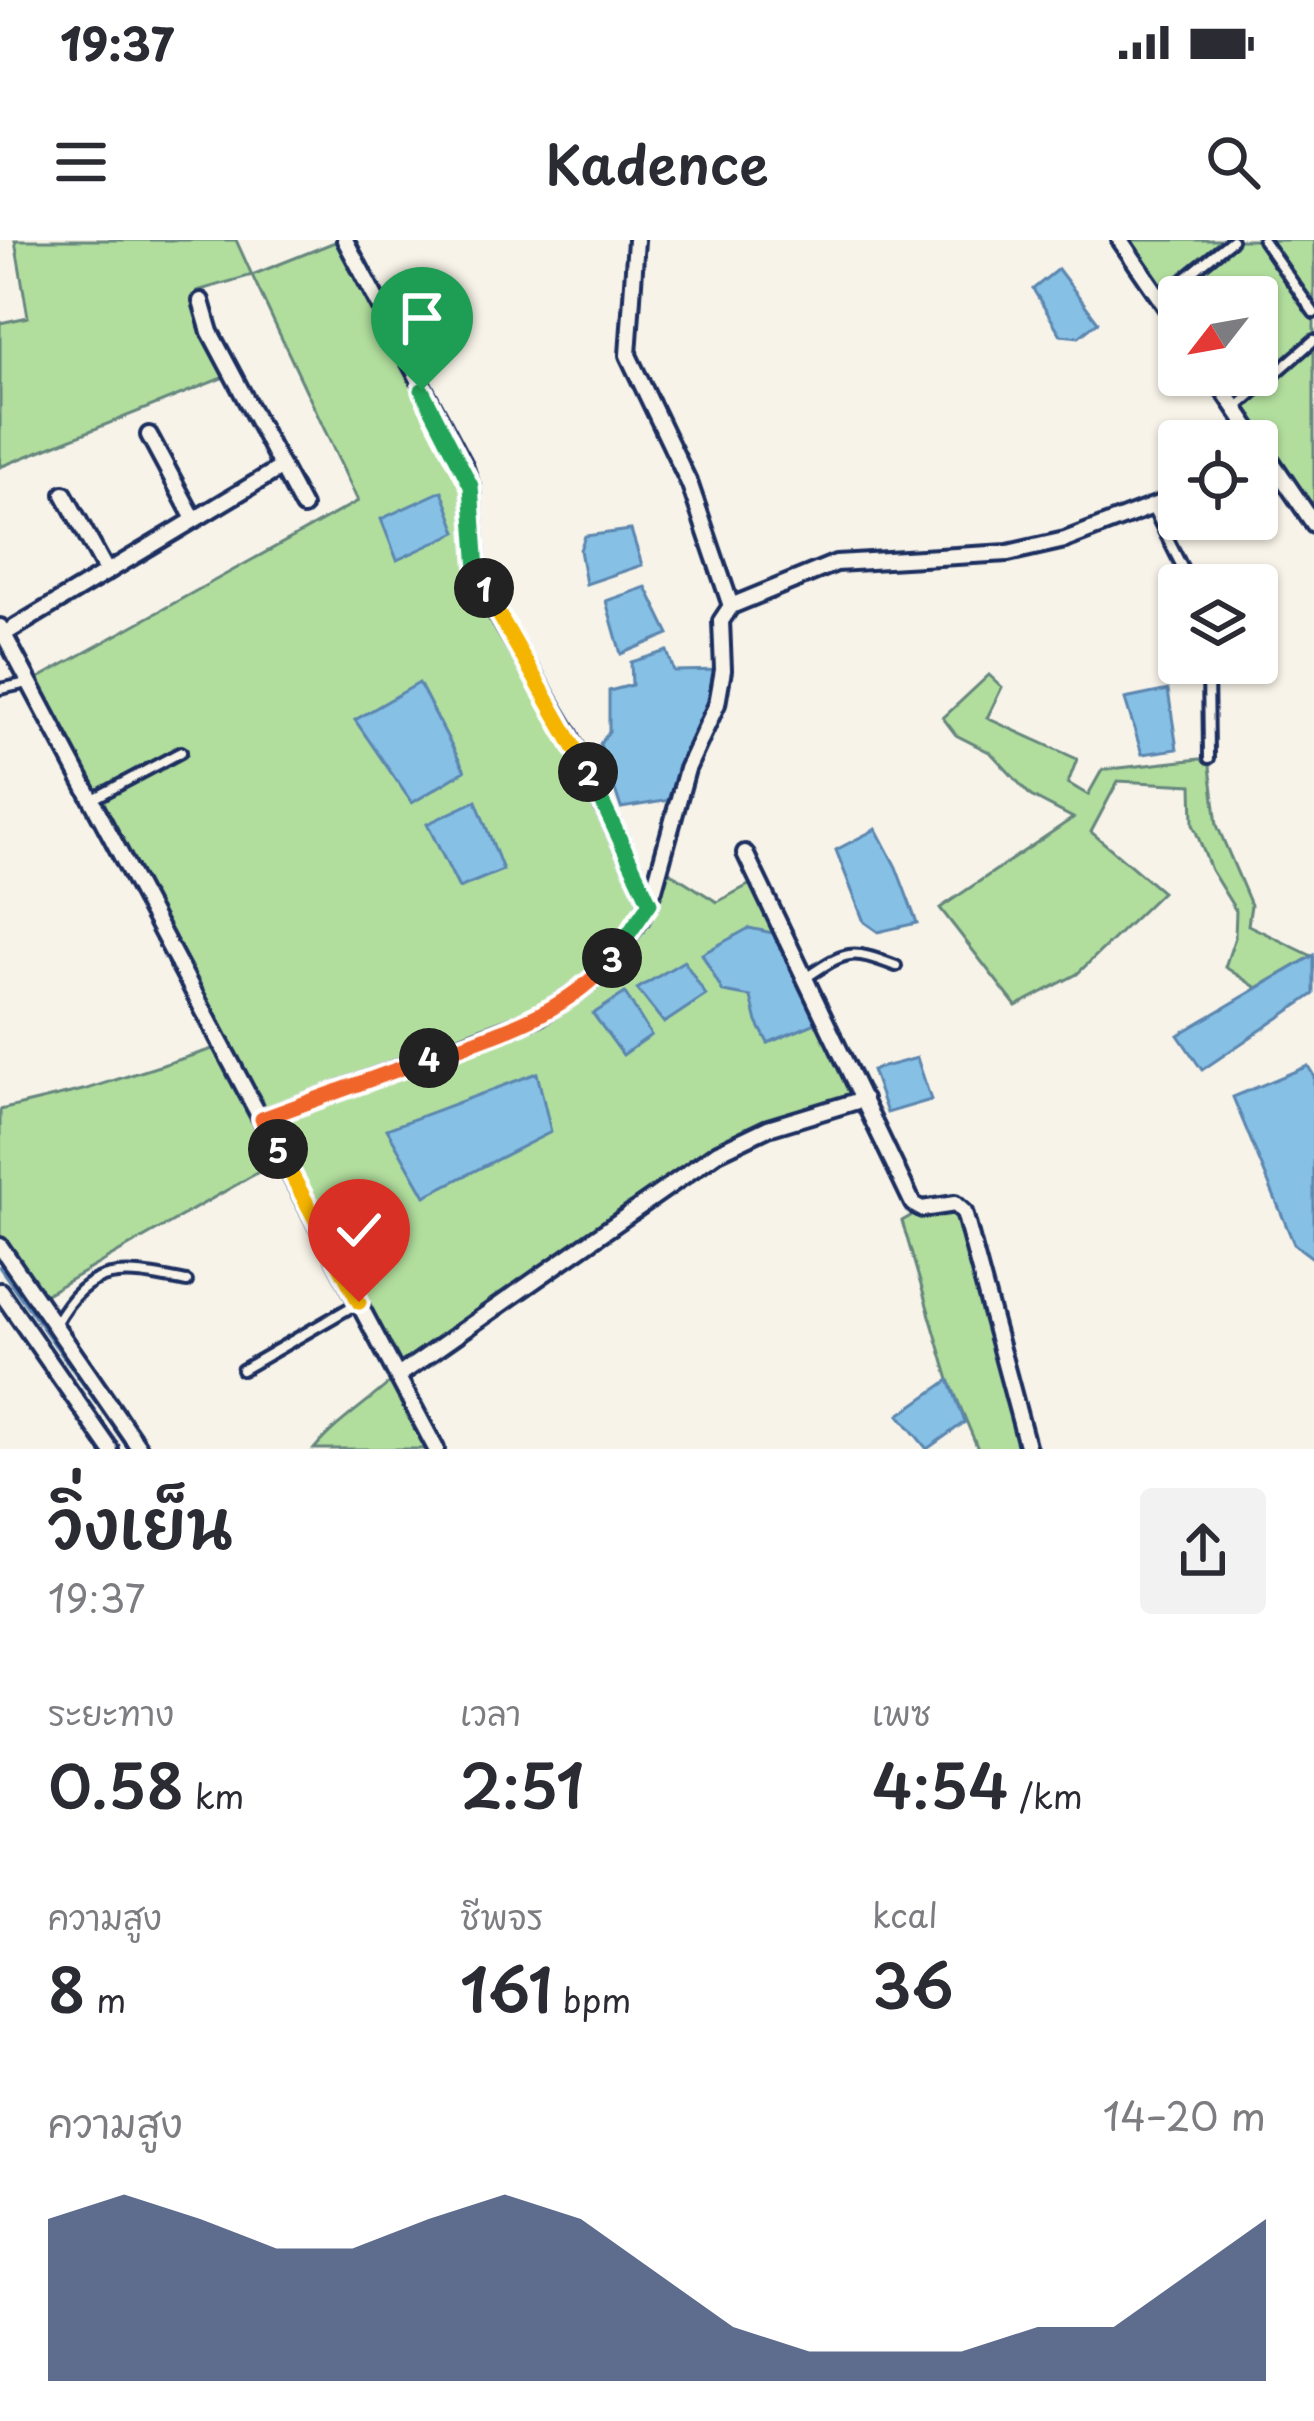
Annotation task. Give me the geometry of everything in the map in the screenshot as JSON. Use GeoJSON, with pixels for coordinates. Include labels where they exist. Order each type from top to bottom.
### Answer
{"type":"FeatureCollection","features":[{"type":"Feature","properties":{"kind":"street"},"geometry":{"type":"LineString","coordinates":[[345,240],[464,465],[471,486],[477,570],[488,599],[569,734],[650,903]]}},
{"type":"Feature","properties":{"kind":"street"},"geometry":{"type":"LineString","coordinates":[[636,240],[628,355],[690,485],[730,606]]}},
{"type":"Feature","properties":{"kind":"street"},"geometry":{"type":"LineString","coordinates":[[1120,240],[1158,296]]}},
{"type":"Feature","properties":{"kind":"street"},"geometry":{"type":"LineString","coordinates":[[201,301],[210,332],[303,507]]}},
{"type":"Feature","properties":{"kind":"street"},"geometry":{"type":"LineString","coordinates":[[1227,396],[1242,420]]}},
{"type":"Feature","properties":{"kind":"street"},"geometry":{"type":"LineString","coordinates":[[149,436],[194,519]]}},
{"type":"Feature","properties":{"kind":"street"},"geometry":{"type":"LineString","coordinates":[[282,467],[2,630],[436,1449]]}},
{"type":"Feature","properties":{"kind":"street"},"geometry":{"type":"LineString","coordinates":[[1278,473],[1309,505],[1314,524]]}},
{"type":"Feature","properties":{"kind":"street"},"geometry":{"type":"LineString","coordinates":[[64,494],[107,572]]}},
{"type":"Feature","properties":{"kind":"street"},"geometry":{"type":"LineString","coordinates":[[262,1119],[540,1016],[605,967],[650,903],[687,769],[717,704],[723,670],[722,621],[730,606],[836,563],[1008,554],[1065,540],[1158,505]]}},
{"type":"Feature","properties":{"kind":"street"},"geometry":{"type":"LineString","coordinates":[[745,853],[914,1204],[922,1209],[955,1204],[962,1208],[1028,1449]]}},
{"type":"Feature","properties":{"kind":"street"},"geometry":{"type":"LineString","coordinates":[[398,1376],[718,1152],[768,1128],[864,1100]]}},
{"type":"Feature","properties":{"kind":"street"},"geometry":{"type":"LineString","coordinates":[[0,1246],[140,1449]]}},
{"type":"Feature","properties":{"kind":"street"},"geometry":{"type":"LineString","coordinates":[[0,1291],[110,1449]]}},
{"type":"Feature","properties":{"kind":"lane"},"geometry":{"type":"LineString","coordinates":[[1188,276],[1232,240]]}},
{"type":"Feature","properties":{"kind":"lane"},"geometry":{"type":"LineString","coordinates":[[1263,240],[1314,313]]}},
{"type":"Feature","properties":{"kind":"lane"},"geometry":{"type":"LineString","coordinates":[[1235,408],[1314,340]]}},
{"type":"Feature","properties":{"kind":"lane"},"geometry":{"type":"LineString","coordinates":[[1153,507],[1181,564]]}},
{"type":"Feature","properties":{"kind":"lane"},"geometry":{"type":"LineString","coordinates":[[0,689],[30,682]]}},
{"type":"Feature","properties":{"kind":"lane"},"geometry":{"type":"LineString","coordinates":[[1208,684],[1209,758]]}},
{"type":"Feature","properties":{"kind":"lane"},"geometry":{"type":"LineString","coordinates":[[92,800],[181,752]]}},
{"type":"Feature","properties":{"kind":"lane"},"geometry":{"type":"LineString","coordinates":[[805,978],[842,953],[871,956],[896,966]]}},
{"type":"Feature","properties":{"kind":"lane"},"geometry":{"type":"LineString","coordinates":[[55,1325],[69,1300],[94,1280],[128,1270],[187,1282]]}},
{"type":"Feature","properties":{"kind":"lane"},"geometry":{"type":"LineString","coordinates":[[242,1370],[359,1302]]}},
{"type":"Feature","properties":{"kind":"green space"},"geometry":{"type":"Polygon","coordinates":[[[15,240],[236,240],[252,275],[197,291],[232,374],[0,467],[0,323],[28,317],[15,240]]]}},
{"type":"Feature","properties":{"kind":"green space"},"geometry":{"type":"Polygon","coordinates":[[[340,240],[464,465],[477,570],[569,734],[649,901],[660,866],[717,902],[758,880],[864,1099],[743,1139],[398,1375],[283,1158],[37,1299],[0,1246],[0,1110],[87,1089],[222,1046],[30,683],[358,501],[252,275],[340,240]]]}},
{"type":"Feature","properties":{"kind":"green space"},"geometry":{"type":"Polygon","coordinates":[[[1120,240],[1314,240],[1314,501],[1304,509],[1278,471],[1278,420],[1244,420],[1227,396],[1278,396],[1278,276],[1158,276],[1158,295],[1120,240]]]}},
{"type":"Feature","properties":{"kind":"green space"},"geometry":{"type":"Polygon","coordinates":[[[989,675],[1002,687],[987,718],[1077,759],[1068,783],[1088,795],[1102,770],[1209,758],[1217,825],[1251,905],[1248,925],[1312,956],[1257,988],[1225,967],[1235,937],[1236,911],[1211,870],[1193,824],[1192,785],[1118,781],[1091,832],[1162,892],[1077,974],[1016,1006],[940,908],[1073,818],[1031,796],[991,753],[956,735],[943,718],[989,675]]]}},
{"type":"Feature","properties":{"kind":"green space"},"geometry":{"type":"Polygon","coordinates":[[[955,1204],[1028,1449],[978,1449],[949,1380],[902,1221],[923,1209],[955,1204]]]}},
{"type":"Feature","properties":{"kind":"green space"},"geometry":{"type":"Polygon","coordinates":[[[398,1375],[436,1449],[314,1449],[333,1429],[398,1375]]]}},
{"type":"Feature","properties":{"kind":"water"},"geometry":{"type":"Polygon","coordinates":[[[1058,269],[1098,322],[1079,337],[1061,335],[1033,289],[1058,269]]]}},
{"type":"Feature","properties":{"kind":"water"},"geometry":{"type":"Polygon","coordinates":[[[442,491],[457,532],[397,560],[381,519],[442,491]]]}},
{"type":"Feature","properties":{"kind":"water"},"geometry":{"type":"Polygon","coordinates":[[[631,530],[642,565],[586,584],[580,550],[585,536],[631,530]]]}},
{"type":"Feature","properties":{"kind":"water"},"geometry":{"type":"Polygon","coordinates":[[[646,587],[669,634],[621,654],[606,601],[646,587]]]}},
{"type":"Feature","properties":{"kind":"water"},"geometry":{"type":"Polygon","coordinates":[[[667,651],[674,671],[723,670],[677,799],[621,808],[600,744],[609,731],[609,691],[632,685],[631,662],[667,651]]]}},
{"type":"Feature","properties":{"kind":"water"},"geometry":{"type":"Polygon","coordinates":[[[419,683],[465,771],[412,803],[355,720],[419,683]]]}},
{"type":"Feature","properties":{"kind":"water"},"geometry":{"type":"Polygon","coordinates":[[[1168,690],[1177,749],[1142,754],[1125,699],[1168,690]]]}},
{"type":"Feature","properties":{"kind":"water"},"geometry":{"type":"Polygon","coordinates":[[[476,801],[503,870],[459,888],[427,824],[476,801]]]}},
{"type":"Feature","properties":{"kind":"water"},"geometry":{"type":"Polygon","coordinates":[[[876,829],[917,923],[878,932],[864,922],[836,850],[876,829]]]}},
{"type":"Feature","properties":{"kind":"water"},"geometry":{"type":"Polygon","coordinates":[[[749,928],[773,933],[816,1023],[768,1043],[751,997],[723,992],[702,954],[749,928]]]}},
{"type":"Feature","properties":{"kind":"water"},"geometry":{"type":"Polygon","coordinates":[[[1314,955],[1314,994],[1202,1070],[1178,1035],[1314,955]]]}},
{"type":"Feature","properties":{"kind":"water"},"geometry":{"type":"Polygon","coordinates":[[[684,961],[706,995],[664,1023],[637,989],[684,961]]]}},
{"type":"Feature","properties":{"kind":"water"},"geometry":{"type":"Polygon","coordinates":[[[625,993],[651,1035],[623,1055],[593,1014],[625,993]]]}},
{"type":"Feature","properties":{"kind":"water"},"geometry":{"type":"Polygon","coordinates":[[[917,1058],[931,1100],[887,1113],[872,1070],[917,1058]]]}},
{"type":"Feature","properties":{"kind":"water"},"geometry":{"type":"Polygon","coordinates":[[[1308,1066],[1314,1076],[1314,1259],[1294,1244],[1233,1097],[1308,1066]]]}},
{"type":"Feature","properties":{"kind":"water"},"geometry":{"type":"Polygon","coordinates":[[[537,1073],[551,1132],[425,1196],[387,1129],[537,1073]]]}},
{"type":"Feature","properties":{"kind":"water"},"geometry":{"type":"Polygon","coordinates":[[[949,1380],[965,1422],[927,1449],[899,1415],[949,1380]]]}},
{"type":"Feature","properties":{"kind":"waterway"},"geometry":{"type":"LineString","coordinates":[[0,1267],[130,1449]]}},
{"type":"Feature","properties":{"kind":"route"},"geometry":{"type":"LineString","coordinates":[[359,1302],[262,1119],[540,1016],[605,967],[650,903],[569,734],[488,599],[477,570],[471,486],[422,390]]}}]}
